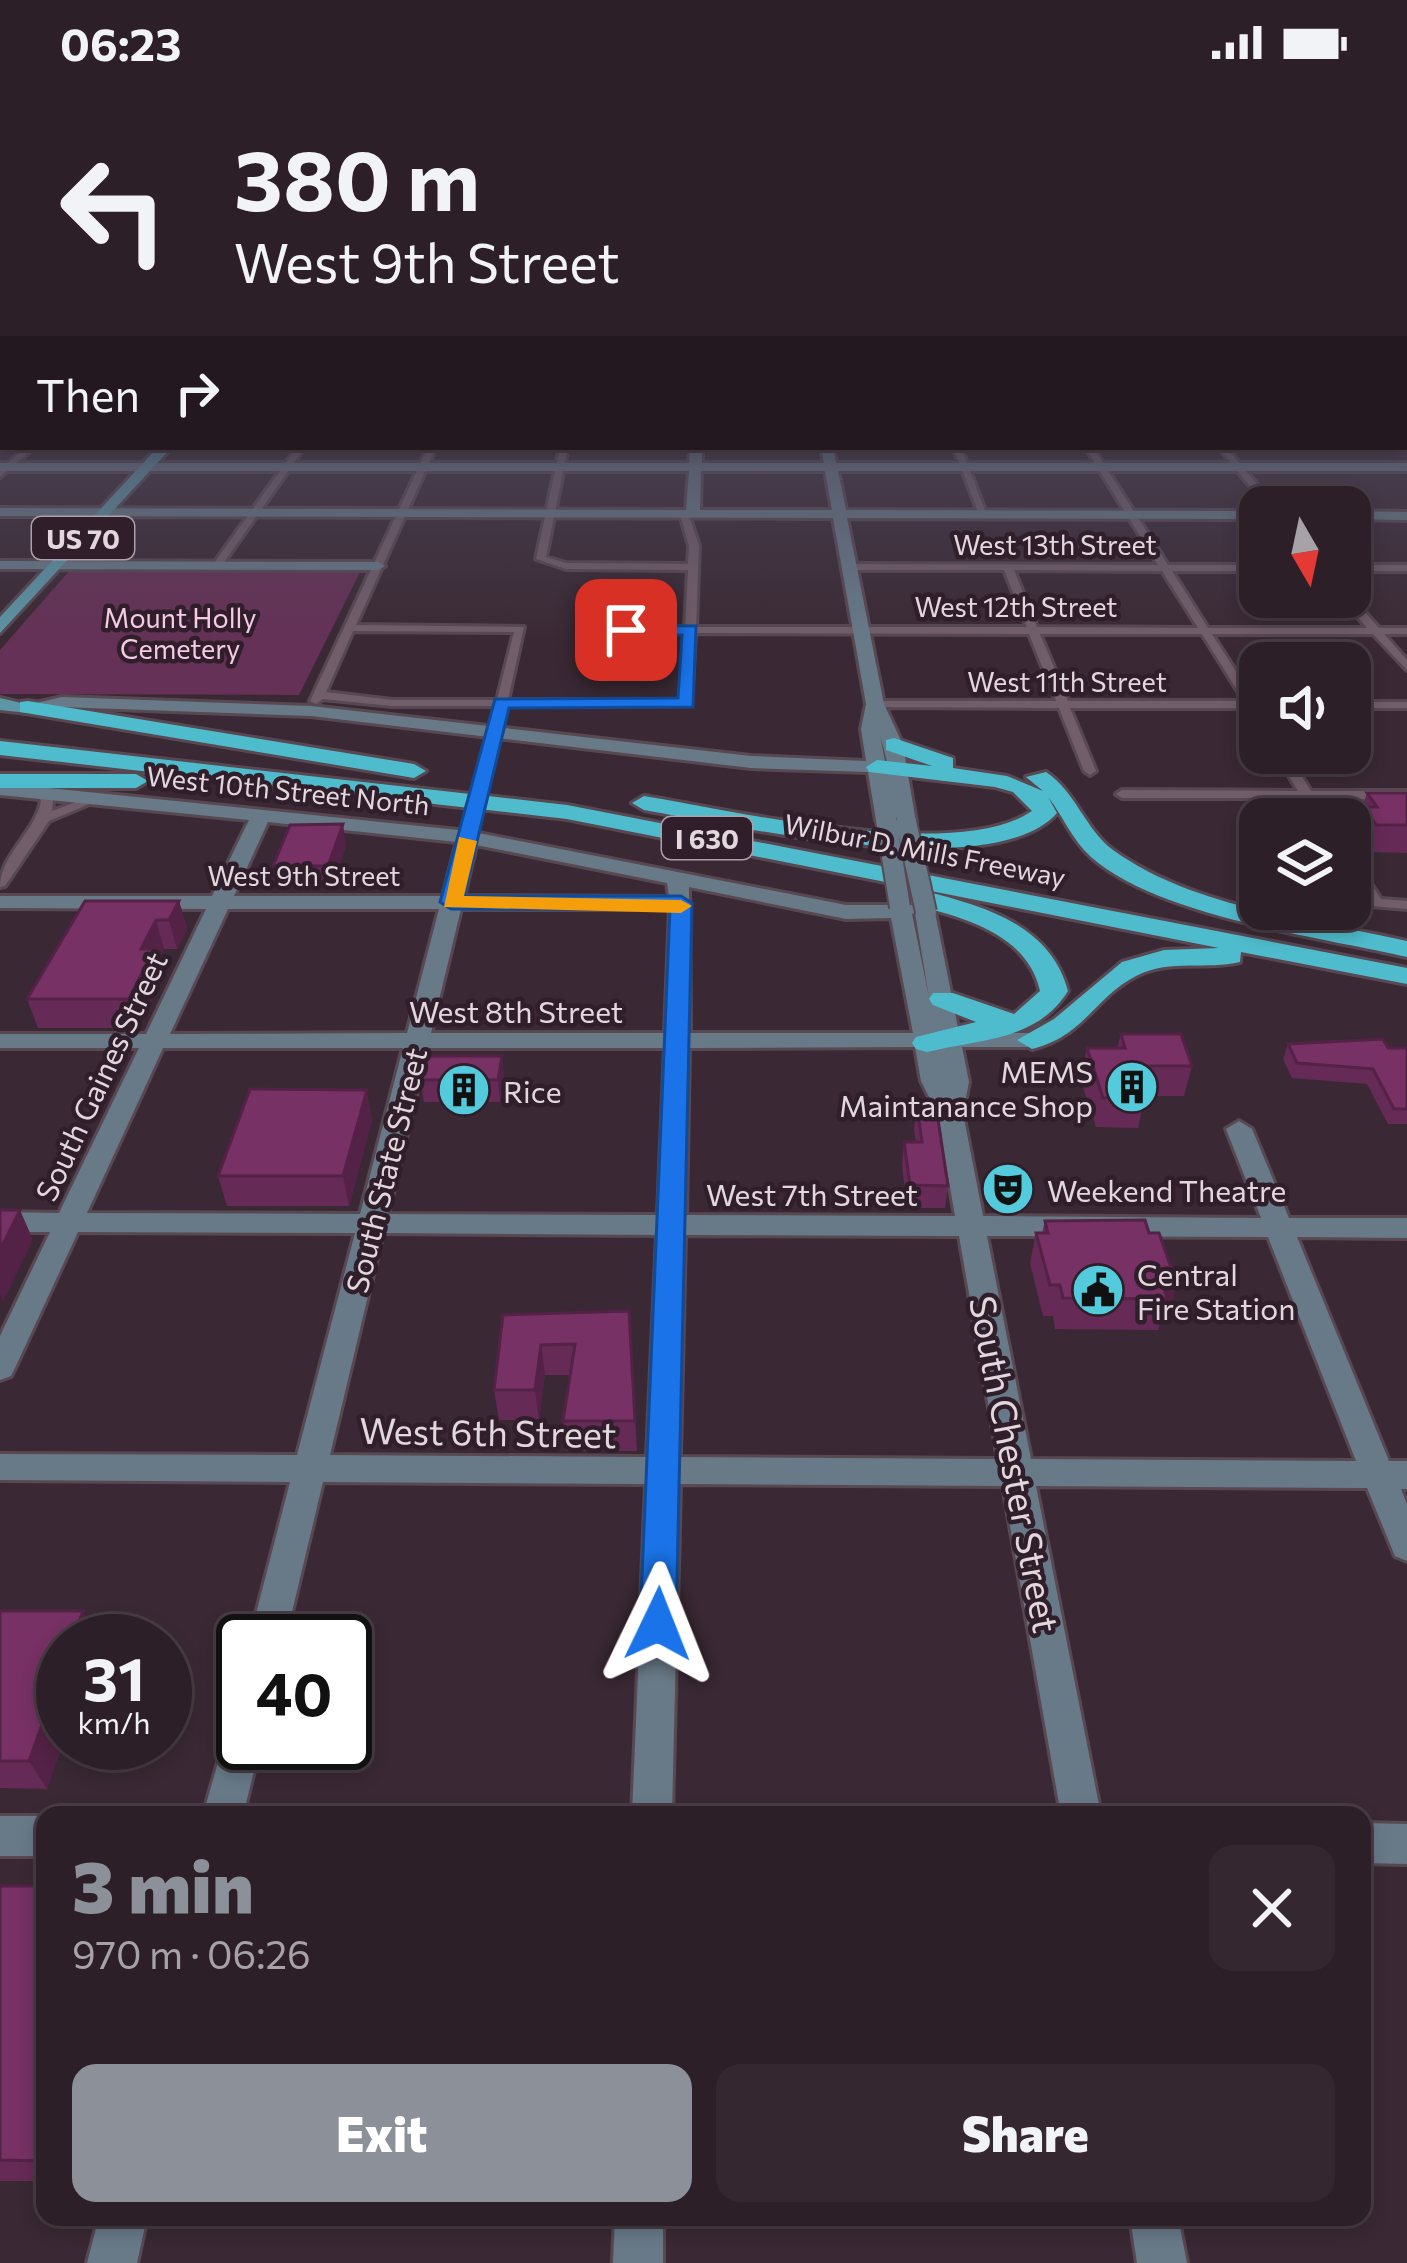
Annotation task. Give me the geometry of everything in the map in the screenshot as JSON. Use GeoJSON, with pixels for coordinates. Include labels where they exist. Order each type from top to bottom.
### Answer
{"type":"FeatureCollection","features":[{"type":"Feature","properties":{"kind":"highway"},"geometry":{"type":"LineString","coordinates":[[28,707],[422,782]]}},
{"type":"Feature","properties":{"kind":"highway","name":"Wilbur D. Mills Freeway"},"geometry":{"type":"LineString","coordinates":[[0,731],[621,810],[1402,963]]}},
{"type":"Feature","properties":{"kind":"highway","name":"Wilbur D. Mills Freeway"},"geometry":{"type":"LineString","coordinates":[[0,751],[422,782]]}},
{"type":"Feature","properties":{"kind":"highway"},"geometry":{"type":"LineString","coordinates":[[891,766],[982,768],[1045,781],[1063,795],[1085,841],[1152,880],[1402,963]]}},
{"type":"Feature","properties":{"kind":"highway"},"geometry":{"type":"LineString","coordinates":[[621,810],[939,842],[1015,834],[1045,813],[1037,795],[1015,783],[938,778],[891,766]]}},
{"type":"Feature","properties":{"kind":"highway"},"geometry":{"type":"LineString","coordinates":[[0,785],[422,782]]}},
{"type":"Feature","properties":{"kind":"highway"},"geometry":{"type":"LineString","coordinates":[[621,810],[981,917],[1018,938],[1046,963],[1054,983],[1048,1003],[1016,1025],[942,1039]]}},
{"type":"Feature","properties":{"kind":"highway"},"geometry":{"type":"LineString","coordinates":[[1032,1040],[1067,1028],[1118,976],[1168,958],[1402,963]]}},
{"type":"Feature","properties":{"kind":"highway"},"geometry":{"type":"LineString","coordinates":[[943,999],[967,1012],[1006,1017],[1048,1003]]}},
{"type":"Feature","properties":{"kind":"main road","name":"US 70"},"geometry":{"type":"LineString","coordinates":[[0,628],[162,450]]}},
{"type":"Feature","properties":{"kind":"main road"},"geometry":{"type":"LineString","coordinates":[[0,704],[28,707]]}},
{"type":"Feature","properties":{"kind":"street"},"geometry":{"type":"LineString","coordinates":[[3,469],[27,450]]}},
{"type":"Feature","properties":{"kind":"street"},"geometry":{"type":"LineString","coordinates":[[217,566],[299,450]]}},
{"type":"Feature","properties":{"kind":"street"},"geometry":{"type":"LineString","coordinates":[[315,703],[431,450]]}},
{"type":"Feature","properties":{"kind":"street"},"geometry":{"type":"LineString","coordinates":[[563,450],[540,553],[545,562],[694,567]]}},
{"type":"Feature","properties":{"kind":"street"},"geometry":{"type":"LineString","coordinates":[[315,703],[456,726],[498,716],[687,703],[694,567],[692,533],[685,527],[693,514],[696,450]]}},
{"type":"Feature","properties":{"kind":"street","name":"South Chester Street"},"geometry":{"type":"LineString","coordinates":[[828,450],[875,704],[869,729],[891,766],[913,909],[943,999],[934,1081],[950,1113],[1079,1806]]}},
{"type":"Feature","properties":{"kind":"street"},"geometry":{"type":"LineString","coordinates":[[958,450],[984,514]]}},
{"type":"Feature","properties":{"kind":"street"},"geometry":{"type":"LineString","coordinates":[[1091,450],[1239,680]]}},
{"type":"Feature","properties":{"kind":"street"},"geometry":{"type":"LineString","coordinates":[[1224,450],[1254,486]]}},
{"type":"Feature","properties":{"kind":"street"},"geometry":{"type":"LineString","coordinates":[[3,469],[1407,467]]}},
{"type":"Feature","properties":{"kind":"street"},"geometry":{"type":"LineString","coordinates":[[0,512],[1239,515]]}},
{"type":"Feature","properties":{"kind":"street"},"geometry":{"type":"LineString","coordinates":[[1371,515],[1407,515]]}},
{"type":"Feature","properties":{"kind":"street"},"geometry":{"type":"LineString","coordinates":[[0,566],[378,566]]}},
{"type":"Feature","properties":{"kind":"street","name":"West 13th Street"},"geometry":{"type":"LineString","coordinates":[[850,567],[1239,568]]}},
{"type":"Feature","properties":{"kind":"street"},"geometry":{"type":"LineString","coordinates":[[1008,568],[1090,771]]}},
{"type":"Feature","properties":{"kind":"street"},"geometry":{"type":"LineString","coordinates":[[1371,568],[1407,568]]}},
{"type":"Feature","properties":{"kind":"street"},"geometry":{"type":"LineString","coordinates":[[1365,618],[1407,667]]}},
{"type":"Feature","properties":{"kind":"street","name":"South State Street"},"geometry":{"type":"LineString","coordinates":[[274,1614],[520,629],[349,628]]}},
{"type":"Feature","properties":{"kind":"street","name":"West 12th Street"},"geometry":{"type":"LineString","coordinates":[[626,630],[1407,631]]}},
{"type":"Feature","properties":{"kind":"street"},"geometry":{"type":"LineString","coordinates":[[28,707],[62,702],[372,702],[498,716],[823,766],[891,766]]}},
{"type":"Feature","properties":{"kind":"street","name":"West 11th Street"},"geometry":{"type":"LineString","coordinates":[[875,704],[1239,705]]}},
{"type":"Feature","properties":{"kind":"street"},"geometry":{"type":"LineString","coordinates":[[1371,705],[1407,705]]}},
{"type":"Feature","properties":{"kind":"street","name":"South Chester Street"},"geometry":{"type":"LineString","coordinates":[[891,766],[896,821]]}},
{"type":"Feature","properties":{"kind":"street"},"geometry":{"type":"LineString","coordinates":[[1294,774],[1309,798]]}},
{"type":"Feature","properties":{"kind":"street","name":"West 10th Street North"},"geometry":{"type":"LineString","coordinates":[[0,785],[468,837]]}},
{"type":"Feature","properties":{"kind":"street"},"geometry":{"type":"LineString","coordinates":[[0,883],[44,818],[47,801],[41,792]]}},
{"type":"Feature","properties":{"kind":"street"},"geometry":{"type":"LineString","coordinates":[[1122,794],[1407,795]]}},
{"type":"Feature","properties":{"kind":"street"},"geometry":{"type":"LineString","coordinates":[[44,818],[71,804],[106,798]]}},
{"type":"Feature","properties":{"kind":"street","name":"South Gaines Street"},"geometry":{"type":"LineString","coordinates":[[0,1368],[262,813]]}},
{"type":"Feature","properties":{"kind":"street"},"geometry":{"type":"LineString","coordinates":[[468,837],[678,890],[710,883],[846,912],[906,941]]}},
{"type":"Feature","properties":{"kind":"street"},"geometry":{"type":"LineString","coordinates":[[652,1806],[678,890]]}},
{"type":"Feature","properties":{"kind":"street","name":"West 9th Street"},"geometry":{"type":"LineString","coordinates":[[0,902],[451,902],[678,890]]}},
{"type":"Feature","properties":{"kind":"street"},"geometry":{"type":"LineString","coordinates":[[1371,896],[1407,905]]}},
{"type":"Feature","properties":{"kind":"street"},"geometry":{"type":"LineString","coordinates":[[846,912],[913,909]]}},
{"type":"Feature","properties":{"kind":"street","name":"South Chester Street"},"geometry":{"type":"LineString","coordinates":[[913,909],[906,941],[956,1082],[950,1113]]}},
{"type":"Feature","properties":{"kind":"street"},"geometry":{"type":"LineString","coordinates":[[956,1082],[979,1058],[1032,1040]]}},
{"type":"Feature","properties":{"kind":"street","name":"West 8th Street"},"geometry":{"type":"LineString","coordinates":[[0,1041],[1032,1040]]}},
{"type":"Feature","properties":{"kind":"street"},"geometry":{"type":"LineString","coordinates":[[1239,1129],[1278,1228],[1393,1475],[1407,1546]]}},
{"type":"Feature","properties":{"kind":"street","name":"West 7th Street"},"geometry":{"type":"LineString","coordinates":[[0,1222],[1407,1228]]}},
{"type":"Feature","properties":{"kind":"street","name":"West 6th Street"},"geometry":{"type":"LineString","coordinates":[[0,1467],[1393,1475]]}},
{"type":"Feature","properties":{"kind":"street"},"geometry":{"type":"LineString","coordinates":[[226,1806],[235,1770]]}},
{"type":"Feature","properties":{"kind":"street"},"geometry":{"type":"LineString","coordinates":[[0,1836],[36,1836]]}},
{"type":"Feature","properties":{"kind":"street"},"geometry":{"type":"LineString","coordinates":[[1371,1844],[1407,1844]]}},
{"type":"Feature","properties":{"kind":"street"},"geometry":{"type":"LineString","coordinates":[[112,2263],[121,2226]]}},
{"type":"Feature","properties":{"kind":"street"},"geometry":{"type":"LineString","coordinates":[[638,2263],[639,2226]]}},
{"type":"Feature","properties":{"kind":"street"},"geometry":{"type":"LineString","coordinates":[[1156,2226],[1162,2263]]}},
{"type":"Feature","properties":{"kind":"green space","name":"Mount Holly Cemetery"},"geometry":{"type":"Polygon","coordinates":[[[70,570],[361,570],[299,695],[0,694],[0,650],[70,570]]]}},
{"type":"Feature","properties":{"kind":"building"},"geometry":{"type":"Polygon","coordinates":[[[1367,793],[1407,793],[1407,825],[1376,825],[1371,807],[1377,807],[1367,793]]]}},
{"type":"Feature","properties":{"kind":"building"},"geometry":{"type":"Polygon","coordinates":[[[343,824],[328,866],[273,866],[290,825],[343,824]]]}},
{"type":"Feature","properties":{"kind":"building"},"geometry":{"type":"Polygon","coordinates":[[[85,901],[179,901],[169,920],[156,920],[141,949],[154,949],[129,999],[27,999],[85,901]]]}},
{"type":"Feature","properties":{"kind":"building"},"geometry":{"type":"Polygon","coordinates":[[[1121,1034],[1181,1034],[1192,1066],[1135,1066],[1146,1098],[1103,1098],[1087,1048],[1125,1048],[1121,1034]]]}},
{"type":"Feature","properties":{"kind":"building"},"geometry":{"type":"Polygon","coordinates":[[[1383,1039],[1388,1048],[1407,1048],[1407,1109],[1394,1109],[1373,1069],[1297,1063],[1288,1044],[1383,1039]]]}},
{"type":"Feature","properties":{"kind":"building"},"geometry":{"type":"Polygon","coordinates":[[[425,1056],[502,1056],[498,1080],[420,1080],[425,1056]]]}},
{"type":"Feature","properties":{"kind":"building"},"geometry":{"type":"Polygon","coordinates":[[[250,1089],[367,1090],[343,1176],[218,1176],[250,1089]]]}},
{"type":"Feature","properties":{"kind":"building"},"geometry":{"type":"Polygon","coordinates":[[[917,1106],[936,1106],[948,1186],[910,1185],[904,1142],[922,1142],[917,1106]]]}},
{"type":"Feature","properties":{"kind":"building"},"geometry":{"type":"Polygon","coordinates":[[[0,1210],[20,1210],[0,1250],[0,1210]]]}},
{"type":"Feature","properties":{"kind":"building"},"geometry":{"type":"Polygon","coordinates":[[[1145,1220],[1149,1233],[1159,1233],[1177,1285],[1164,1288],[1167,1299],[1063,1298],[1060,1285],[1050,1285],[1036,1233],[1048,1233],[1045,1221],[1145,1220]]]}},
{"type":"Feature","properties":{"kind":"building"},"geometry":{"type":"Polygon","coordinates":[[[629,1311],[635,1421],[563,1421],[575,1344],[541,1345],[535,1390],[494,1390],[503,1315],[629,1311]]]}},
{"type":"Feature","properties":{"kind":"building"},"geometry":{"type":"Polygon","coordinates":[[[0,1611],[83,1611],[36,1614],[36,1741],[29,1761],[0,1761],[0,1611]]]}},
{"type":"Feature","properties":{"kind":"building"},"geometry":{"type":"Polygon","coordinates":[[[0,1886],[36,1886],[36,2161],[0,2160],[0,1886]]]}},
{"type":"Feature","properties":{"kind":"slow traffic"},"geometry":{"type":"LineString","coordinates":[[467,841],[451,902],[681,906]]}},
{"type":"Feature","properties":{"kind":"place","name":"MEMS Maintanance Shop"},"geometry":{"type":"Point","coordinates":[1132,1087]}},
{"type":"Feature","properties":{"kind":"place","name":"Rice"},"geometry":{"type":"Point","coordinates":[464,1090]}},
{"type":"Feature","properties":{"kind":"place","name":"Weekend Theatre"},"geometry":{"type":"Point","coordinates":[1008,1189]}},
{"type":"Feature","properties":{"kind":"place","name":"Central Fire Station"},"geometry":{"type":"Point","coordinates":[1098,1290]}},
{"type":"Feature","properties":{"kind":"route"},"geometry":{"type":"LineString","coordinates":[[626,630],[690,630],[687,703],[501,703],[451,902],[681,903],[658,1624]]}}]}
